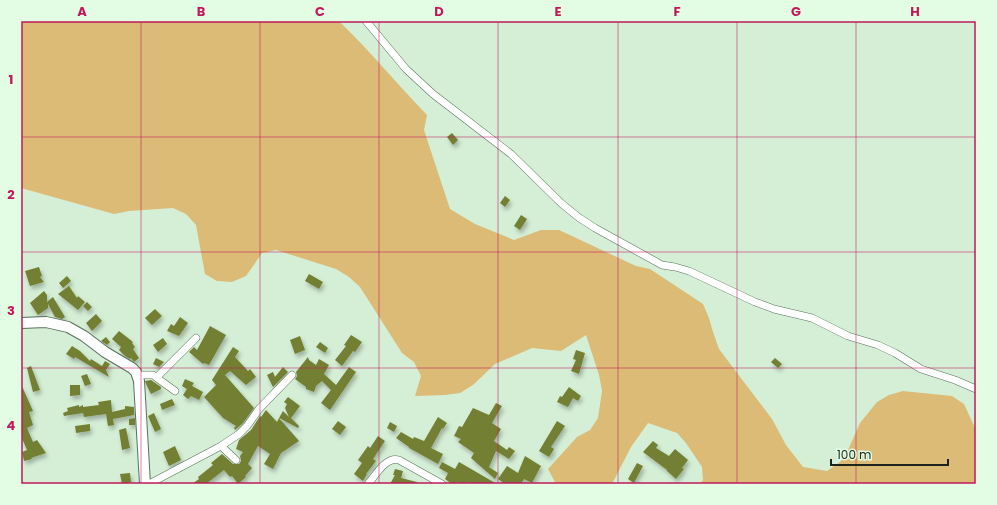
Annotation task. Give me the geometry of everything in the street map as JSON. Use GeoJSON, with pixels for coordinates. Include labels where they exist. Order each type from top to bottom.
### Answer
{"type":"FeatureCollection","features":[{"type":"Feature","properties":{"kind":"street"},"geometry":{"type":"LineString","coordinates":[[366,21],[394,56],[433,94],[510,154],[561,203],[578,217],[595,228],[662,264],[689,271],[765,306],[820,322],[848,336],[887,349],[921,369],[950,378],[976,389]]}},
{"type":"Feature","properties":{"kind":"street"},"geometry":{"type":"LineString","coordinates":[[21,323],[46,322],[68,327],[132,368],[138,375],[145,484]]}},
{"type":"Feature","properties":{"kind":"street"},"geometry":{"type":"LineString","coordinates":[[157,378],[196,338]]}},
{"type":"Feature","properties":{"kind":"street"},"geometry":{"type":"LineString","coordinates":[[138,375],[154,375],[175,391]]}},
{"type":"Feature","properties":{"kind":"street"},"geometry":{"type":"LineString","coordinates":[[149,484],[221,446],[243,430],[259,410],[292,375]]}},
{"type":"Feature","properties":{"kind":"street"},"geometry":{"type":"LineString","coordinates":[[221,446],[236,460]]}},
{"type":"Feature","properties":{"kind":"street"},"geometry":{"type":"LineString","coordinates":[[368,484],[387,461],[394,459],[399,460],[442,484]]}},
{"type":"Feature","properties":{"kind":"shaded area"},"geometry":{"type":"Polygon","coordinates":[[[21,21],[339,21],[427,115],[424,130],[450,209],[475,224],[514,240],[541,230],[559,230],[636,266],[650,269],[703,304],[719,349],[772,419],[786,445],[803,467],[827,471],[840,462],[848,450],[860,423],[877,402],[889,395],[903,391],[952,396],[964,404],[976,430],[976,484],[700,484],[703,480],[702,467],[686,443],[677,433],[648,423],[631,447],[612,484],[556,484],[548,469],[577,437],[590,430],[598,418],[602,391],[599,375],[586,335],[561,351],[532,348],[495,364],[473,385],[460,393],[415,396],[421,376],[414,362],[402,353],[360,287],[349,277],[336,269],[276,250],[262,253],[246,276],[232,282],[217,281],[205,274],[196,225],[186,214],[173,208],[129,211],[114,214],[21,188],[21,21]]]}},
{"type":"Feature","properties":{"kind":"building"},"geometry":{"type":"Polygon","coordinates":[[[452,133],[458,140],[453,145],[447,137],[452,133]]]}},
{"type":"Feature","properties":{"kind":"building"},"geometry":{"type":"Polygon","coordinates":[[[505,196],[510,200],[505,207],[500,203],[505,196]]]}},
{"type":"Feature","properties":{"kind":"building"},"geometry":{"type":"Polygon","coordinates":[[[521,215],[527,219],[520,230],[514,226],[521,215]]]}},
{"type":"Feature","properties":{"kind":"building"},"geometry":{"type":"Polygon","coordinates":[[[39,267],[42,276],[40,277],[44,282],[30,286],[25,271],[39,267]]]}},
{"type":"Feature","properties":{"kind":"building"},"geometry":{"type":"Polygon","coordinates":[[[309,274],[323,282],[319,289],[305,281],[309,274]]]}},
{"type":"Feature","properties":{"kind":"building"},"geometry":{"type":"Polygon","coordinates":[[[67,276],[71,281],[63,288],[59,283],[67,276]]]}},
{"type":"Feature","properties":{"kind":"building"},"geometry":{"type":"Polygon","coordinates":[[[69,286],[77,298],[78,296],[85,302],[78,310],[58,294],[69,286]]]}},
{"type":"Feature","properties":{"kind":"building"},"geometry":{"type":"Polygon","coordinates":[[[44,291],[47,295],[47,302],[53,297],[65,317],[62,319],[55,317],[48,304],[48,308],[38,315],[30,303],[44,291]]]}},
{"type":"Feature","properties":{"kind":"building"},"geometry":{"type":"Polygon","coordinates":[[[87,302],[92,307],[88,311],[83,306],[87,302]]]}},
{"type":"Feature","properties":{"kind":"building"},"geometry":{"type":"Polygon","coordinates":[[[155,309],[162,316],[152,325],[145,318],[155,309]]]}},
{"type":"Feature","properties":{"kind":"building"},"geometry":{"type":"Polygon","coordinates":[[[96,314],[102,321],[92,331],[86,323],[96,314]]]}},
{"type":"Feature","properties":{"kind":"building"},"geometry":{"type":"Polygon","coordinates":[[[180,317],[188,323],[179,336],[167,331],[171,324],[174,326],[180,317]]]}},
{"type":"Feature","properties":{"kind":"building"},"geometry":{"type":"Polygon","coordinates":[[[210,326],[226,335],[209,365],[203,364],[189,352],[194,347],[197,350],[210,326]]]}},
{"type":"Feature","properties":{"kind":"building"},"geometry":{"type":"Polygon","coordinates":[[[119,331],[133,342],[132,343],[135,347],[133,349],[139,358],[134,362],[131,358],[130,359],[125,356],[119,350],[121,347],[112,339],[119,331]]]}},
{"type":"Feature","properties":{"kind":"building"},"geometry":{"type":"Polygon","coordinates":[[[351,335],[362,342],[342,366],[335,360],[346,346],[344,345],[351,335]]]}},
{"type":"Feature","properties":{"kind":"building"},"geometry":{"type":"Polygon","coordinates":[[[300,336],[305,350],[295,354],[290,340],[300,336]]]}},
{"type":"Feature","properties":{"kind":"building"},"geometry":{"type":"Polygon","coordinates":[[[106,337],[110,342],[107,345],[101,341],[106,337]]]}},
{"type":"Feature","properties":{"kind":"building"},"geometry":{"type":"Polygon","coordinates":[[[163,338],[167,344],[158,352],[153,345],[163,338]]]}},
{"type":"Feature","properties":{"kind":"building"},"geometry":{"type":"Polygon","coordinates":[[[320,342],[328,348],[325,353],[316,347],[320,342]]]}},
{"type":"Feature","properties":{"kind":"building"},"geometry":{"type":"Polygon","coordinates":[[[72,346],[80,351],[90,361],[91,359],[102,366],[105,361],[110,364],[106,370],[109,377],[75,357],[74,359],[66,354],[72,346]]]}},
{"type":"Feature","properties":{"kind":"building"},"geometry":{"type":"Polygon","coordinates":[[[233,347],[239,351],[235,357],[248,371],[250,369],[256,377],[246,385],[230,371],[225,375],[254,408],[243,423],[235,430],[234,428],[236,426],[223,418],[204,397],[216,385],[212,380],[233,347]]]}},
{"type":"Feature","properties":{"kind":"building"},"geometry":{"type":"Polygon","coordinates":[[[576,350],[585,353],[579,374],[571,371],[576,360],[573,359],[576,350]]]}},
{"type":"Feature","properties":{"kind":"building"},"geometry":{"type":"Polygon","coordinates":[[[308,357],[309,360],[316,365],[319,359],[329,365],[324,374],[336,385],[349,367],[356,372],[330,410],[321,403],[331,390],[322,381],[316,386],[314,392],[306,389],[306,387],[295,379],[297,376],[296,372],[308,357]]]}},
{"type":"Feature","properties":{"kind":"building"},"geometry":{"type":"Polygon","coordinates":[[[156,358],[164,362],[159,367],[153,364],[156,358]]]}},
{"type":"Feature","properties":{"kind":"building"},"geometry":{"type":"Polygon","coordinates":[[[775,358],[782,364],[778,368],[771,362],[775,358]]]}},
{"type":"Feature","properties":{"kind":"building"},"geometry":{"type":"Polygon","coordinates":[[[31,366],[40,390],[33,392],[27,368],[31,366]]]}},
{"type":"Feature","properties":{"kind":"building"},"geometry":{"type":"Polygon","coordinates":[[[283,367],[288,372],[273,387],[267,375],[273,372],[275,377],[283,367]]]}},
{"type":"Feature","properties":{"kind":"building"},"geometry":{"type":"Polygon","coordinates":[[[87,374],[91,384],[85,386],[81,376],[87,374]]]}},
{"type":"Feature","properties":{"kind":"building"},"geometry":{"type":"Polygon","coordinates":[[[185,379],[194,383],[192,386],[203,392],[199,400],[191,396],[188,399],[183,395],[187,389],[182,386],[185,379]]]}},
{"type":"Feature","properties":{"kind":"building"},"geometry":{"type":"Polygon","coordinates":[[[151,380],[161,387],[161,389],[151,394],[145,381],[151,380]]]}},
{"type":"Feature","properties":{"kind":"building"},"geometry":{"type":"Polygon","coordinates":[[[21,384],[33,411],[29,412],[33,425],[27,428],[33,442],[37,440],[46,453],[24,461],[22,452],[27,450],[21,436],[21,384]]]}},
{"type":"Feature","properties":{"kind":"building"},"geometry":{"type":"Polygon","coordinates":[[[70,385],[80,385],[80,395],[70,396],[70,385]]]}},
{"type":"Feature","properties":{"kind":"building"},"geometry":{"type":"Polygon","coordinates":[[[569,387],[581,396],[578,401],[573,398],[568,407],[557,402],[560,396],[562,397],[569,387]]]}},
{"type":"Feature","properties":{"kind":"building"},"geometry":{"type":"Polygon","coordinates":[[[288,397],[300,406],[291,418],[299,426],[298,428],[279,418],[283,411],[289,417],[285,408],[287,404],[284,402],[288,397]]]}},
{"type":"Feature","properties":{"kind":"building"},"geometry":{"type":"Polygon","coordinates":[[[172,399],[175,405],[162,410],[160,404],[172,399]]]}},
{"type":"Feature","properties":{"kind":"building"},"geometry":{"type":"Polygon","coordinates":[[[111,400],[112,412],[125,409],[125,406],[134,407],[134,415],[113,419],[114,425],[108,426],[106,414],[84,417],[83,413],[64,416],[63,413],[68,411],[67,408],[79,405],[79,407],[83,405],[83,407],[99,405],[98,402],[111,400]]]}},
{"type":"Feature","properties":{"kind":"building"},"geometry":{"type":"Polygon","coordinates":[[[496,403],[502,406],[492,423],[501,429],[494,441],[507,450],[509,447],[515,451],[509,459],[496,451],[489,467],[498,473],[495,479],[471,458],[474,453],[458,442],[461,439],[454,436],[459,426],[462,427],[473,408],[489,415],[496,403]]]}},
{"type":"Feature","properties":{"kind":"building"},"geometry":{"type":"Polygon","coordinates":[[[266,410],[277,422],[279,418],[299,441],[281,453],[273,469],[264,464],[270,454],[258,446],[248,464],[252,468],[245,476],[246,477],[238,484],[232,476],[230,477],[224,470],[206,484],[192,484],[213,465],[211,463],[222,454],[233,464],[239,464],[241,461],[240,456],[243,452],[236,449],[239,440],[251,430],[266,410]]]}},
{"type":"Feature","properties":{"kind":"building"},"geometry":{"type":"Polygon","coordinates":[[[154,413],[161,429],[155,432],[148,416],[154,413]]]}},
{"type":"Feature","properties":{"kind":"building"},"geometry":{"type":"Polygon","coordinates":[[[438,417],[447,423],[443,429],[442,428],[431,448],[443,454],[438,464],[409,448],[396,438],[401,432],[413,439],[414,437],[424,441],[438,417]]]}},
{"type":"Feature","properties":{"kind":"building"},"geometry":{"type":"Polygon","coordinates":[[[135,418],[135,425],[129,425],[129,419],[135,418]]]}},
{"type":"Feature","properties":{"kind":"building"},"geometry":{"type":"Polygon","coordinates":[[[338,421],[346,427],[340,435],[332,429],[338,421]]]}},
{"type":"Feature","properties":{"kind":"building"},"geometry":{"type":"Polygon","coordinates":[[[557,421],[565,426],[551,447],[554,449],[549,457],[539,451],[557,421]]]}},
{"type":"Feature","properties":{"kind":"building"},"geometry":{"type":"Polygon","coordinates":[[[390,422],[397,426],[394,432],[387,428],[390,422]]]}},
{"type":"Feature","properties":{"kind":"building"},"geometry":{"type":"Polygon","coordinates":[[[90,424],[90,431],[76,433],[75,426],[90,424]]]}},
{"type":"Feature","properties":{"kind":"building"},"geometry":{"type":"Polygon","coordinates":[[[126,428],[130,448],[122,450],[119,430],[126,428]]]}},
{"type":"Feature","properties":{"kind":"building"},"geometry":{"type":"Polygon","coordinates":[[[378,436],[385,441],[373,459],[376,461],[366,474],[363,481],[354,474],[362,463],[358,460],[368,446],[370,448],[378,436]]]}},
{"type":"Feature","properties":{"kind":"building"},"geometry":{"type":"Polygon","coordinates":[[[653,441],[658,445],[656,448],[669,456],[675,449],[688,460],[682,468],[684,469],[676,479],[667,470],[643,452],[653,441]]]}},
{"type":"Feature","properties":{"kind":"building"},"geometry":{"type":"Polygon","coordinates":[[[175,446],[181,460],[169,466],[163,452],[175,446]]]}},
{"type":"Feature","properties":{"kind":"building"},"geometry":{"type":"Polygon","coordinates":[[[525,456],[541,466],[532,483],[524,479],[521,484],[505,484],[498,479],[507,466],[518,473],[525,456]]]}},
{"type":"Feature","properties":{"kind":"building"},"geometry":{"type":"Polygon","coordinates":[[[442,462],[455,469],[459,462],[497,484],[471,484],[467,482],[466,484],[462,484],[457,482],[456,484],[452,484],[445,479],[448,473],[439,468],[442,462]]]}},
{"type":"Feature","properties":{"kind":"building"},"geometry":{"type":"Polygon","coordinates":[[[637,463],[643,466],[634,483],[628,479],[637,463]]]}},
{"type":"Feature","properties":{"kind":"building"},"geometry":{"type":"Polygon","coordinates":[[[395,469],[403,471],[401,478],[417,482],[417,484],[390,484],[395,475],[393,475],[395,469]]]}},
{"type":"Feature","properties":{"kind":"building"},"geometry":{"type":"Polygon","coordinates":[[[130,473],[131,482],[122,484],[120,474],[130,473]]]}}]}
